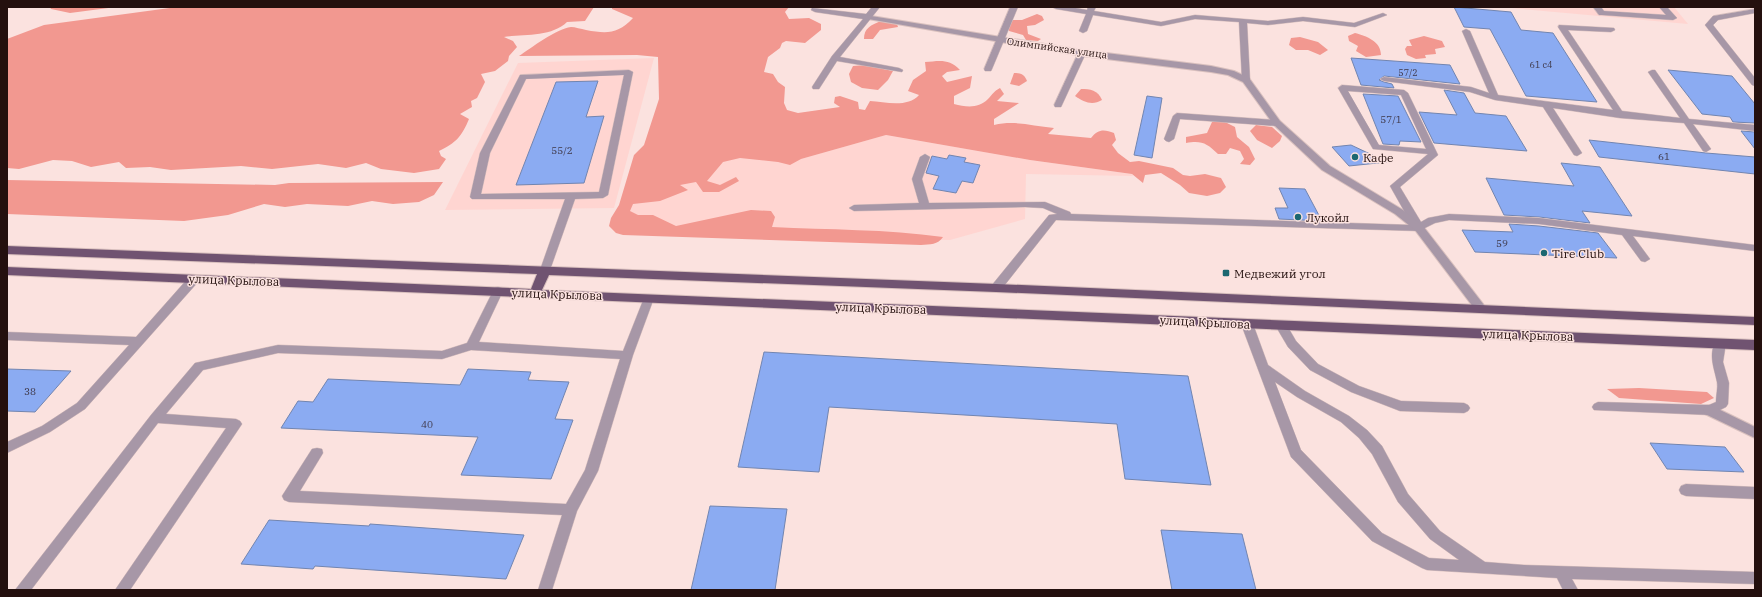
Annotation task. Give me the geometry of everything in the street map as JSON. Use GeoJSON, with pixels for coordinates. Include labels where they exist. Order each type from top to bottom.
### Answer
{"type":"FeatureCollection","features":[{"type":"Feature","properties":{"kind":"main road","name":"улица Крылова"},"geometry":{"type":"LineString","coordinates":[[7,250],[996,288],[1755,321]]}},
{"type":"Feature","properties":{"kind":"main road"},"geometry":{"type":"LineString","coordinates":[[535,293],[545,270]]}},
{"type":"Feature","properties":{"kind":"main road","name":"улица Крылова"},"geometry":{"type":"LineString","coordinates":[[7,271],[1755,345]]}},
{"type":"Feature","properties":{"kind":"street","name":"Олимпийская улица"},"geometry":{"type":"LineString","coordinates":[[868,17],[1082,53],[1211,69],[1231,73],[1246,80]]}},
{"type":"Feature","properties":{"kind":"street"},"geometry":{"type":"LineString","coordinates":[[1246,80],[1277,123],[1326,168],[1399,212],[1419,228],[1481,309]]}},
{"type":"Feature","properties":{"kind":"street"},"geometry":{"type":"LineString","coordinates":[[1710,410],[1755,433]]}},
{"type":"Feature","properties":{"kind":"lane"},"geometry":{"type":"LineString","coordinates":[[816,86],[835,58],[876,7]]}},
{"type":"Feature","properties":{"kind":"lane"},"geometry":{"type":"LineString","coordinates":[[988,69],[1014,7]]}},
{"type":"Feature","properties":{"kind":"lane"},"geometry":{"type":"LineString","coordinates":[[1056,7],[1091,10],[1161,24],[1195,18],[1243,20],[1268,23],[1303,19],[1355,25],[1383,15]]}},
{"type":"Feature","properties":{"kind":"lane"},"geometry":{"type":"LineString","coordinates":[[1597,7],[1602,13],[1673,18],[1663,7]]}},
{"type":"Feature","properties":{"kind":"lane"},"geometry":{"type":"LineString","coordinates":[[815,10],[868,17]]}},
{"type":"Feature","properties":{"kind":"lane"},"geometry":{"type":"LineString","coordinates":[[1083,31],[1091,10]]}},
{"type":"Feature","properties":{"kind":"lane"},"geometry":{"type":"LineString","coordinates":[[1755,11],[1716,18],[1709,25],[1755,83]]}},
{"type":"Feature","properties":{"kind":"lane"},"geometry":{"type":"LineString","coordinates":[[1243,20],[1246,80]]}},
{"type":"Feature","properties":{"kind":"lane"},"geometry":{"type":"LineString","coordinates":[[1611,30],[1562,27],[1620,115]]}},
{"type":"Feature","properties":{"kind":"lane"},"geometry":{"type":"LineString","coordinates":[[1466,31],[1495,97]]}},
{"type":"Feature","properties":{"kind":"lane"},"geometry":{"type":"LineString","coordinates":[[1058,105],[1082,53]]}},
{"type":"Feature","properties":{"kind":"lane"},"geometry":{"type":"LineString","coordinates":[[835,58],[899,70]]}},
{"type":"Feature","properties":{"kind":"lane"},"geometry":{"type":"LineString","coordinates":[[629,72],[603,195],[571,196],[475,197],[485,153],[523,77],[629,72]]}},
{"type":"Feature","properties":{"kind":"lane"},"geometry":{"type":"LineString","coordinates":[[1652,72],[1706,149]]}},
{"type":"Feature","properties":{"kind":"lane"},"geometry":{"type":"LineString","coordinates":[[1384,78],[1471,90],[1495,97],[1547,106],[1620,115],[1755,128]]}},
{"type":"Feature","properties":{"kind":"lane"},"geometry":{"type":"LineString","coordinates":[[1419,228],[1395,186],[1433,155],[1432,152],[1404,93],[1342,88],[1376,147],[1432,152]]}},
{"type":"Feature","properties":{"kind":"lane"},"geometry":{"type":"LineString","coordinates":[[1547,106],[1576,153]]}},
{"type":"Feature","properties":{"kind":"lane"},"geometry":{"type":"LineString","coordinates":[[1169,139],[1177,116],[1277,123]]}},
{"type":"Feature","properties":{"kind":"lane"},"geometry":{"type":"LineString","coordinates":[[925,157],[916,179],[925,206]]}},
{"type":"Feature","properties":{"kind":"lane"},"geometry":{"type":"LineString","coordinates":[[545,270],[571,196]]}},
{"type":"Feature","properties":{"kind":"lane"},"geometry":{"type":"LineString","coordinates":[[854,208],[1025,204],[1045,205],[1074,217]]}},
{"type":"Feature","properties":{"kind":"lane"},"geometry":{"type":"LineString","coordinates":[[996,288],[1053,216],[1419,228],[1432,220],[1449,217],[1539,221],[1755,248]]}},
{"type":"Feature","properties":{"kind":"lane"},"geometry":{"type":"LineString","coordinates":[[1625,232],[1645,259]]}},
{"type":"Feature","properties":{"kind":"lane"},"geometry":{"type":"LineString","coordinates":[[9,445],[46,429],[81,406],[194,279]]}},
{"type":"Feature","properties":{"kind":"lane"},"geometry":{"type":"LineString","coordinates":[[470,346],[498,291]]}},
{"type":"Feature","properties":{"kind":"lane"},"geometry":{"type":"LineString","coordinates":[[545,590],[570,510],[591,471],[627,355],[649,298]]}},
{"type":"Feature","properties":{"kind":"lane"},"geometry":{"type":"LineString","coordinates":[[1247,324],[1296,453],[1376,537],[1427,564],[1561,572],[1755,578]]}},
{"type":"Feature","properties":{"kind":"lane"},"geometry":{"type":"LineString","coordinates":[[1282,325],[1292,344],[1314,367],[1355,389],[1400,406],[1464,408]]}},
{"type":"Feature","properties":{"kind":"lane"},"geometry":{"type":"LineString","coordinates":[[7,336],[138,341]]}},
{"type":"Feature","properties":{"kind":"lane"},"geometry":{"type":"LineString","coordinates":[[1598,407],[1710,410],[1722,404],[1723,383],[1717,362],[1720,343]]}},
{"type":"Feature","properties":{"kind":"lane"},"geometry":{"type":"LineString","coordinates":[[22,590],[156,418],[199,366],[278,349],[442,355],[470,346],[627,355]]}},
{"type":"Feature","properties":{"kind":"lane"},"geometry":{"type":"LineString","coordinates":[[1263,366],[1301,394],[1345,419],[1363,434],[1377,450],[1404,498],[1435,535],[1482,568]]}},
{"type":"Feature","properties":{"kind":"lane"},"geometry":{"type":"LineString","coordinates":[[122,590],[236,424],[156,418]]}},
{"type":"Feature","properties":{"kind":"lane"},"geometry":{"type":"LineString","coordinates":[[317,453],[289,496],[570,510]]}},
{"type":"Feature","properties":{"kind":"lane"},"geometry":{"type":"LineString","coordinates":[[1686,490],[1755,493]]}},
{"type":"Feature","properties":{"kind":"lane"},"geometry":{"type":"LineString","coordinates":[[1561,572],[1571,590]]}},
{"type":"Feature","properties":{"kind":"shaded area"},"geometry":{"type":"Polygon","coordinates":[[[50,7],[116,7],[70,13],[51,9],[50,7]]]}},
{"type":"Feature","properties":{"kind":"shaded area"},"geometry":{"type":"Polygon","coordinates":[[[177,7],[594,7],[585,21],[567,22],[561,27],[546,33],[504,37],[513,41],[517,47],[509,56],[508,61],[495,71],[481,74],[485,82],[477,98],[471,101],[472,107],[460,114],[469,119],[464,130],[454,142],[439,151],[441,156],[446,159],[439,169],[414,173],[381,169],[366,163],[346,168],[318,164],[272,169],[241,166],[171,170],[150,167],[126,168],[119,162],[91,167],[72,161],[53,160],[19,169],[7,168],[7,39],[44,25],[177,7]]]}},
{"type":"Feature","properties":{"kind":"shaded area"},"geometry":{"type":"Polygon","coordinates":[[[612,7],[789,7],[785,12],[789,19],[809,18],[821,24],[821,30],[805,43],[786,41],[782,43],[780,48],[768,57],[764,72],[773,74],[778,82],[785,87],[784,103],[787,110],[798,113],[840,107],[834,103],[835,97],[840,96],[858,102],[859,109],[865,110],[870,101],[889,103],[909,102],[919,95],[908,91],[913,80],[926,71],[925,62],[944,61],[956,66],[960,70],[947,72],[942,76],[947,82],[972,76],[970,88],[954,96],[954,104],[976,106],[988,99],[1000,88],[1004,94],[997,101],[1019,103],[994,119],[994,125],[1009,123],[1054,128],[1048,134],[1091,138],[1099,131],[1104,130],[1114,133],[1116,140],[1112,145],[1118,153],[1130,162],[1139,161],[1173,168],[1183,175],[1190,176],[1205,174],[1221,178],[1226,187],[1220,193],[1207,196],[1189,193],[1180,185],[1161,173],[1145,175],[1143,183],[1132,174],[1030,160],[886,135],[801,159],[790,165],[778,162],[740,158],[723,162],[707,181],[720,185],[736,177],[739,181],[719,192],[703,192],[696,182],[680,185],[688,190],[660,201],[633,204],[630,211],[638,215],[653,215],[676,226],[751,210],[771,211],[775,217],[772,227],[879,231],[943,237],[936,243],[921,245],[623,235],[616,233],[609,226],[611,218],[619,205],[634,155],[644,145],[659,99],[658,57],[637,55],[519,56],[544,39],[565,28],[573,27],[600,32],[612,32],[628,23],[633,18],[612,9],[612,7]]]}},
{"type":"Feature","properties":{"kind":"shaded area"},"geometry":{"type":"Polygon","coordinates":[[[1500,7],[1674,7],[1688,24],[1500,7]]]}},
{"type":"Feature","properties":{"kind":"shaded area"},"geometry":{"type":"Polygon","coordinates":[[[1037,14],[1042,16],[1044,20],[1035,25],[1027,26],[1028,34],[1041,39],[1038,41],[1026,40],[1023,35],[1009,31],[1008,25],[1013,20],[1022,20],[1037,14]]]}},
{"type":"Feature","properties":{"kind":"shaded area"},"geometry":{"type":"Polygon","coordinates":[[[881,21],[897,24],[898,27],[880,30],[873,39],[864,39],[865,32],[869,27],[881,21]]]}},
{"type":"Feature","properties":{"kind":"shaded area"},"geometry":{"type":"Polygon","coordinates":[[[1355,33],[1376,43],[1381,55],[1366,57],[1356,51],[1358,46],[1349,41],[1348,36],[1355,33]]]}},
{"type":"Feature","properties":{"kind":"shaded area"},"geometry":{"type":"Polygon","coordinates":[[[1424,36],[1442,41],[1445,47],[1435,49],[1436,54],[1425,55],[1426,58],[1416,59],[1407,55],[1405,49],[1407,46],[1412,46],[1409,40],[1424,36]]]}},
{"type":"Feature","properties":{"kind":"shaded area"},"geometry":{"type":"Polygon","coordinates":[[[1300,37],[1318,42],[1328,50],[1320,55],[1308,50],[1296,50],[1289,45],[1291,38],[1300,37]]]}},
{"type":"Feature","properties":{"kind":"shaded area"},"geometry":{"type":"Polygon","coordinates":[[[654,58],[614,208],[445,210],[518,63],[654,58]]]}},
{"type":"Feature","properties":{"kind":"shaded area"},"geometry":{"type":"Polygon","coordinates":[[[865,65],[893,71],[888,80],[878,90],[862,88],[851,82],[849,74],[853,66],[865,65]]]}},
{"type":"Feature","properties":{"kind":"shaded area"},"geometry":{"type":"Polygon","coordinates":[[[1014,73],[1022,74],[1027,81],[1019,86],[1010,84],[1014,73]]]}},
{"type":"Feature","properties":{"kind":"shaded area"},"geometry":{"type":"Polygon","coordinates":[[[1081,89],[1088,89],[1096,92],[1102,100],[1091,103],[1082,100],[1075,96],[1081,89]]]}},
{"type":"Feature","properties":{"kind":"shaded area"},"geometry":{"type":"Polygon","coordinates":[[[1212,122],[1225,122],[1235,127],[1237,137],[1249,147],[1255,159],[1250,165],[1240,164],[1244,159],[1240,151],[1230,148],[1226,154],[1218,154],[1204,143],[1186,143],[1186,137],[1207,133],[1212,122]]]}},
{"type":"Feature","properties":{"kind":"shaded area"},"geometry":{"type":"Polygon","coordinates":[[[1256,125],[1272,127],[1282,136],[1280,141],[1272,148],[1257,140],[1250,131],[1256,125]]]}},
{"type":"Feature","properties":{"kind":"shaded area"},"geometry":{"type":"Polygon","coordinates":[[[886,135],[1030,160],[1132,174],[1133,176],[1026,174],[1025,219],[950,240],[631,234],[623,210],[644,147],[801,159],[886,135]]]}},
{"type":"Feature","properties":{"kind":"shaded area"},"geometry":{"type":"Polygon","coordinates":[[[7,180],[275,185],[289,183],[443,182],[434,195],[419,202],[393,204],[372,201],[348,206],[307,204],[285,207],[264,204],[228,215],[184,221],[7,214],[7,180]]]}},
{"type":"Feature","properties":{"kind":"shaded area"},"geometry":{"type":"Polygon","coordinates":[[[1639,388],[1707,392],[1714,398],[1701,404],[1619,398],[1607,389],[1639,388]]]}},
{"type":"Feature","properties":{"kind":"building"},"geometry":{"type":"Polygon","coordinates":[[[1454,7],[1511,12],[1521,30],[1553,33],[1597,102],[1526,96],[1490,29],[1464,27],[1454,7]]]}},
{"type":"Feature","properties":{"kind":"building"},"geometry":{"type":"Polygon","coordinates":[[[1351,58],[1450,65],[1460,84],[1384,76],[1379,80],[1392,84],[1394,88],[1361,85],[1351,58]]]}},
{"type":"Feature","properties":{"kind":"building"},"geometry":{"type":"Polygon","coordinates":[[[1668,70],[1732,76],[1755,104],[1755,123],[1733,122],[1730,117],[1702,114],[1668,70]]]}},
{"type":"Feature","properties":{"kind":"building"},"geometry":{"type":"Polygon","coordinates":[[[598,81],[586,117],[604,116],[584,183],[516,185],[556,82],[598,81]]]}},
{"type":"Feature","properties":{"kind":"building"},"geometry":{"type":"Polygon","coordinates":[[[1444,90],[1464,93],[1475,113],[1506,116],[1527,151],[1434,143],[1419,112],[1457,115],[1444,90]]]}},
{"type":"Feature","properties":{"kind":"building"},"geometry":{"type":"Polygon","coordinates":[[[1363,94],[1398,96],[1421,142],[1400,141],[1399,145],[1383,144],[1363,94]]]}},
{"type":"Feature","properties":{"kind":"building"},"geometry":{"type":"Polygon","coordinates":[[[1147,96],[1162,98],[1152,158],[1134,155],[1147,96]]]}},
{"type":"Feature","properties":{"kind":"building"},"geometry":{"type":"Polygon","coordinates":[[[1741,131],[1755,132],[1755,149],[1741,131]]]}},
{"type":"Feature","properties":{"kind":"building"},"geometry":{"type":"Polygon","coordinates":[[[1589,140],[1755,157],[1755,174],[1599,157],[1589,140]]]}},
{"type":"Feature","properties":{"kind":"building","name":"Кафе"},"geometry":{"type":"Polygon","coordinates":[[[1351,145],[1387,162],[1349,166],[1332,147],[1351,145]]]}},
{"type":"Feature","properties":{"kind":"building"},"geometry":{"type":"Polygon","coordinates":[[[949,155],[966,158],[964,162],[980,165],[973,183],[962,181],[956,193],[933,189],[939,176],[926,173],[932,156],[947,159],[949,155]]]}},
{"type":"Feature","properties":{"kind":"building"},"geometry":{"type":"Polygon","coordinates":[[[1561,163],[1600,167],[1632,216],[1582,211],[1590,223],[1539,217],[1504,215],[1486,178],[1574,186],[1561,163]]]}},
{"type":"Feature","properties":{"kind":"building"},"geometry":{"type":"Polygon","coordinates":[[[1279,188],[1305,189],[1322,221],[1279,219],[1275,208],[1288,208],[1279,188]]]}},
{"type":"Feature","properties":{"kind":"building"},"geometry":{"type":"Polygon","coordinates":[[[1509,224],[1598,233],[1617,258],[1475,252],[1462,230],[1513,232],[1509,224]]]}},
{"type":"Feature","properties":{"kind":"building"},"geometry":{"type":"Polygon","coordinates":[[[764,352],[1188,376],[1211,485],[1125,479],[1117,424],[829,407],[819,472],[738,467],[764,352]]]}},
{"type":"Feature","properties":{"kind":"building"},"geometry":{"type":"Polygon","coordinates":[[[7,369],[71,371],[35,412],[7,411],[7,369]]]}},
{"type":"Feature","properties":{"kind":"building"},"geometry":{"type":"Polygon","coordinates":[[[468,369],[531,372],[528,380],[569,382],[555,419],[573,420],[551,479],[461,475],[478,437],[281,428],[298,401],[313,402],[328,379],[460,385],[468,369]]]}},
{"type":"Feature","properties":{"kind":"building"},"geometry":{"type":"Polygon","coordinates":[[[1650,443],[1725,447],[1744,472],[1667,469],[1650,443]]]}},
{"type":"Feature","properties":{"kind":"building"},"geometry":{"type":"Polygon","coordinates":[[[710,506],[787,509],[775,590],[691,590],[710,506]]]}},
{"type":"Feature","properties":{"kind":"building"},"geometry":{"type":"Polygon","coordinates":[[[269,520],[369,526],[370,524],[524,535],[506,579],[315,566],[313,569],[241,564],[269,520]]]}},
{"type":"Feature","properties":{"kind":"building"},"geometry":{"type":"Polygon","coordinates":[[[1161,530],[1242,534],[1256,590],[1172,590],[1161,530]]]}},
{"type":"Feature","properties":{"kind":"place","name":"Кафе"},"geometry":{"type":"Point","coordinates":[1355,157]}},
{"type":"Feature","properties":{"kind":"place","name":"Лукойл"},"geometry":{"type":"Point","coordinates":[1298,217]}},
{"type":"Feature","properties":{"kind":"place","name":"Tire Club"},"geometry":{"type":"Point","coordinates":[1544,253]}},
{"type":"Feature","properties":{"kind":"place","name":"Медвежий угол"},"geometry":{"type":"Point","coordinates":[1226,273]}}]}
